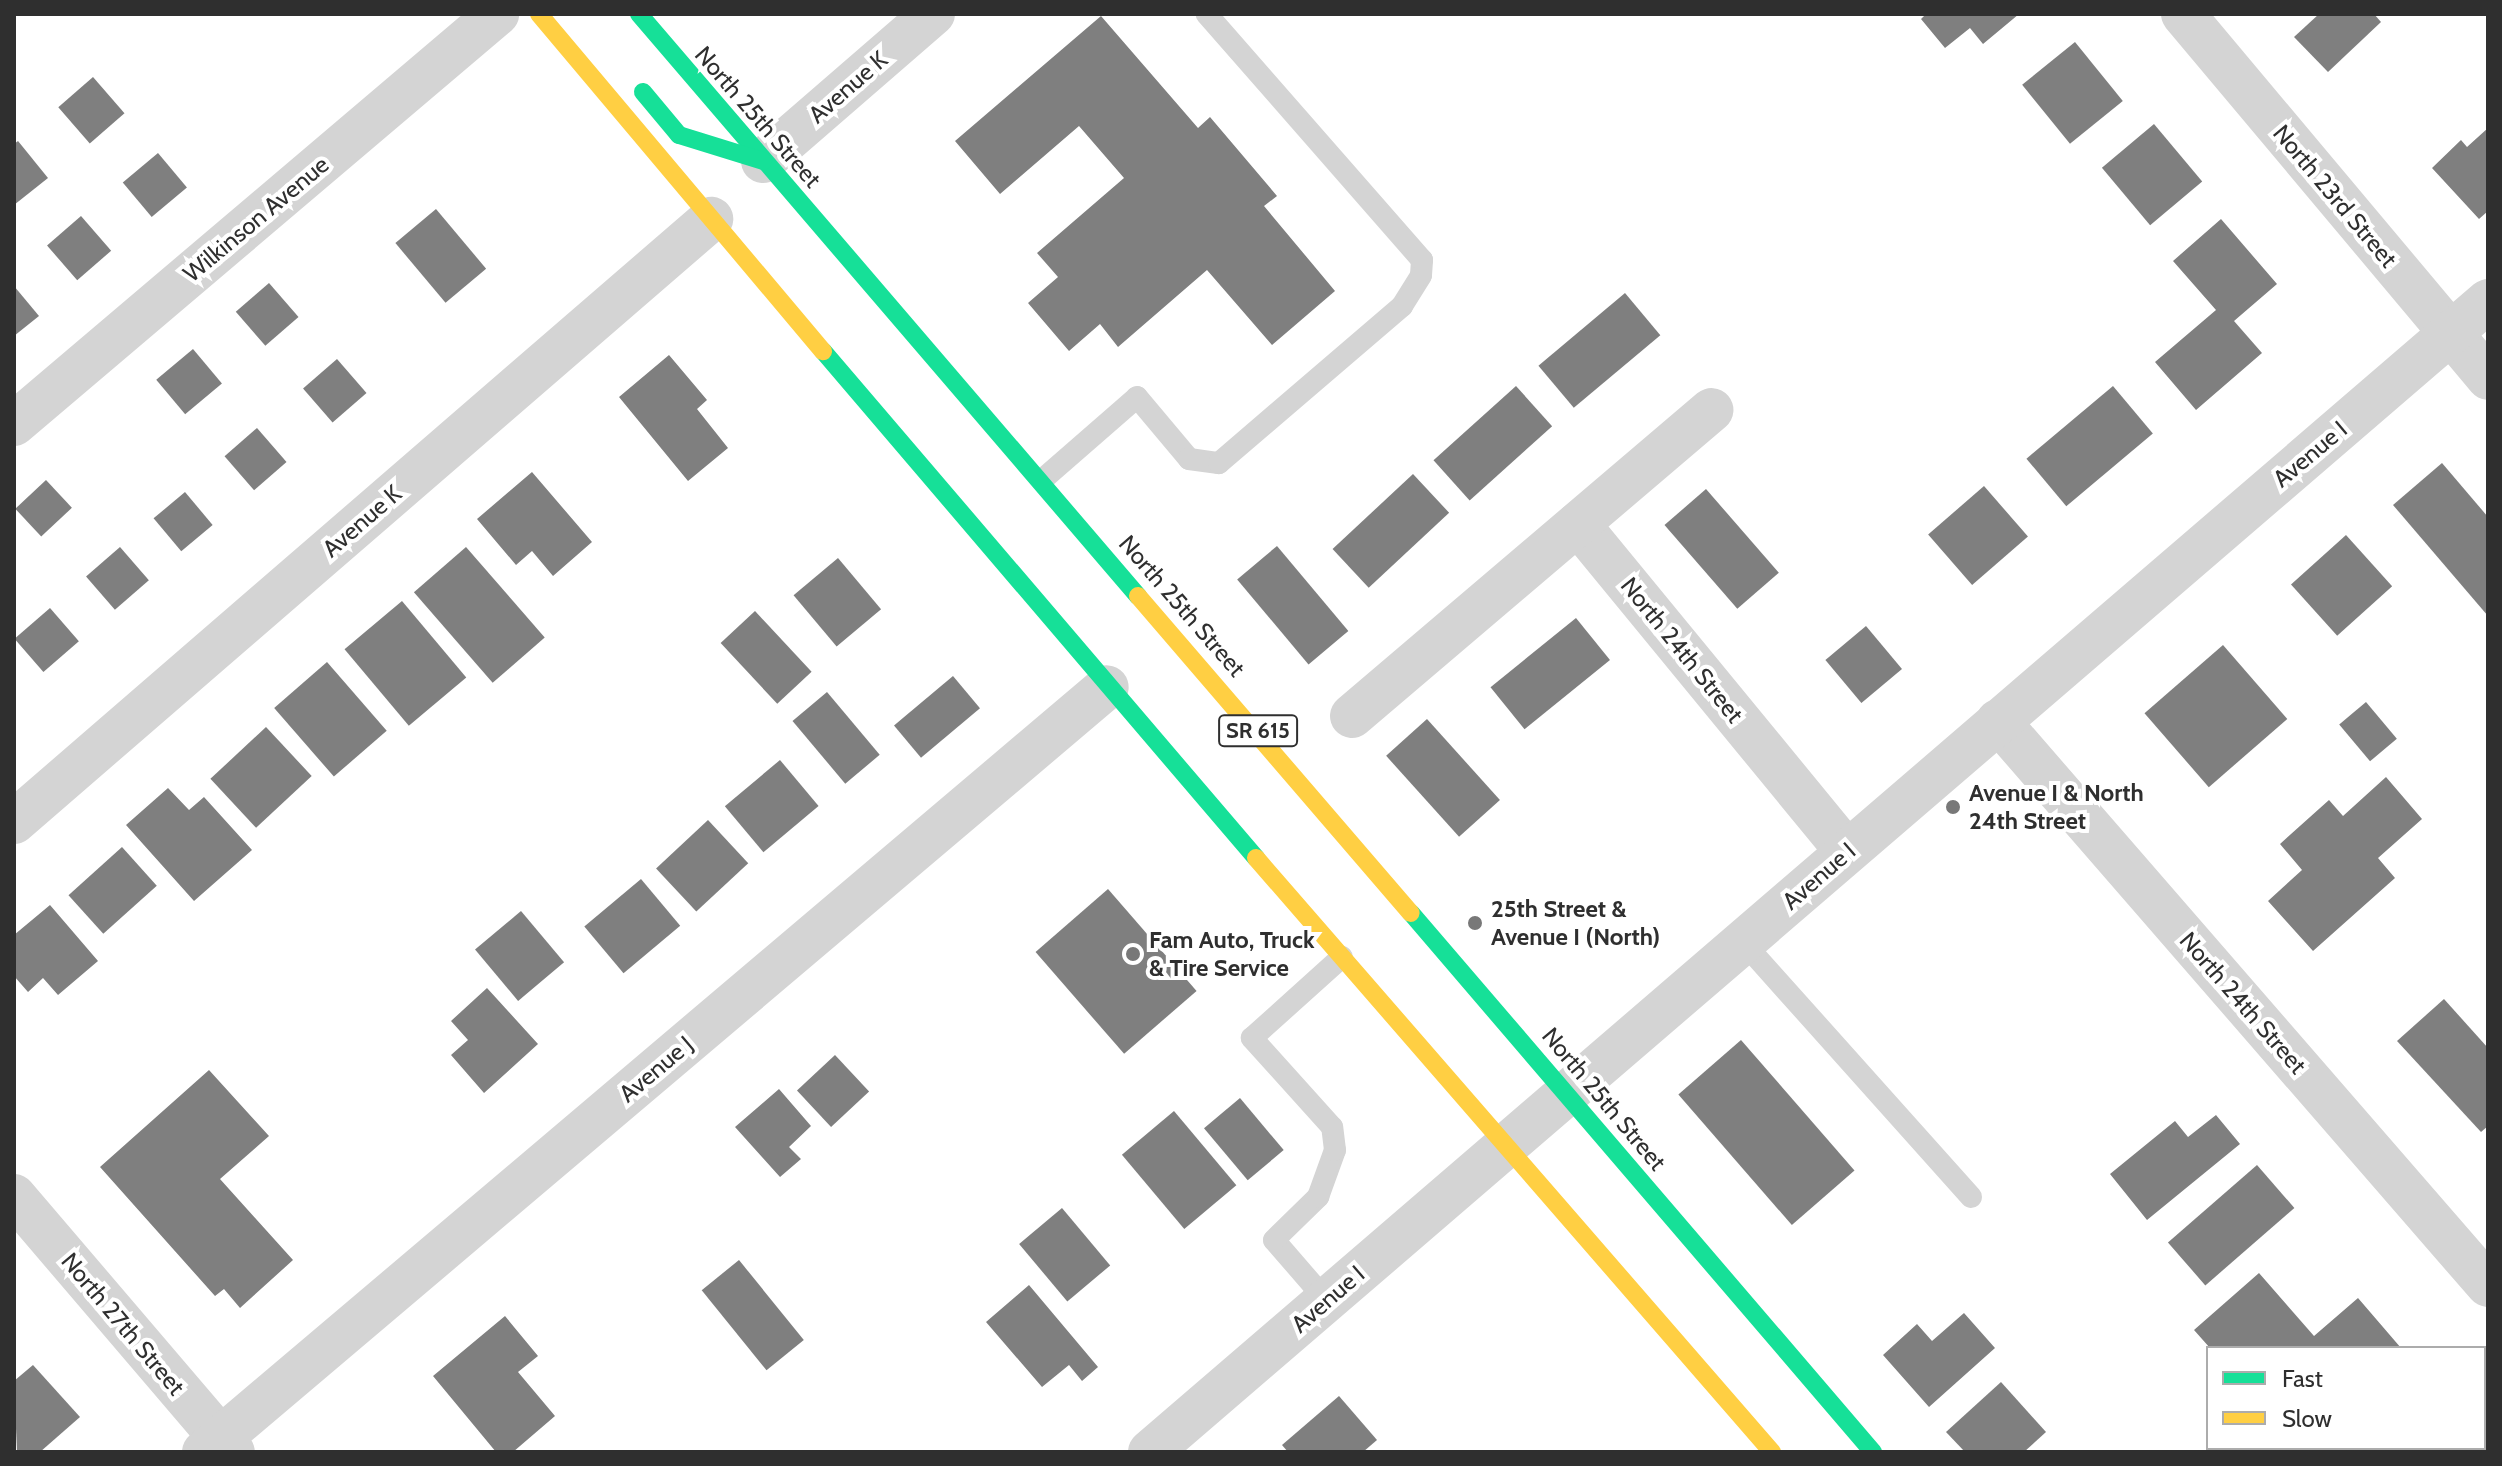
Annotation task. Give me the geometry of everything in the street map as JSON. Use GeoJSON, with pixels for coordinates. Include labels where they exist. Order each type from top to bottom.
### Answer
{"type":"FeatureCollection","features":[{"type":"Feature","properties":{"kind":"main road"},"geometry":{"type":"LineString","coordinates":[[539,14],[1107,687],[1772,1452]]}},
{"type":"Feature","properties":{"kind":"main road","name":"North 25th Street"},"geometry":{"type":"LineString","coordinates":[[639,14],[1873,1452]]}},
{"type":"Feature","properties":{"kind":"main road"},"geometry":{"type":"LineString","coordinates":[[628,75],[679,135],[763,161]]}},
{"type":"Feature","properties":{"kind":"street","name":"Wilkinson Avenue"},"geometry":{"type":"LineString","coordinates":[[14,424],[497,14]]}},
{"type":"Feature","properties":{"kind":"street","name":"Avenue K"},"geometry":{"type":"LineString","coordinates":[[763,161],[933,14]]}},
{"type":"Feature","properties":{"kind":"street","name":"North 23rd Street"},"geometry":{"type":"LineString","coordinates":[[2183,14],[2488,378]]}},
{"type":"Feature","properties":{"kind":"street","name":"Avenue K"},"geometry":{"type":"LineString","coordinates":[[14,822],[711,219]]}},
{"type":"Feature","properties":{"kind":"street","name":"Avenue I"},"geometry":{"type":"LineString","coordinates":[[1150,1452],[2488,301]]}},
{"type":"Feature","properties":{"kind":"street"},"geometry":{"type":"LineString","coordinates":[[1352,716],[1712,410]]}},
{"type":"Feature","properties":{"kind":"street","name":"North 24th Street"},"geometry":{"type":"LineString","coordinates":[[1578,524],[1847,852]]}},
{"type":"Feature","properties":{"kind":"street","name":"Avenue J"},"geometry":{"type":"LineString","coordinates":[[219,1447],[1107,687]]}},
{"type":"Feature","properties":{"kind":"street","name":"North 24th Street"},"geometry":{"type":"LineString","coordinates":[[1998,721],[2488,1285]]}},
{"type":"Feature","properties":{"kind":"street","name":"North 27th Street"},"geometry":{"type":"LineString","coordinates":[[14,1196],[219,1447]]}},
{"type":"Feature","properties":{"kind":"lane"},"geometry":{"type":"LineString","coordinates":[[1042,480],[1137,397],[1189,459],[1219,463],[1402,306],[1421,275],[1422,260],[1207,14]]}},
{"type":"Feature","properties":{"kind":"lane"},"geometry":{"type":"LineString","coordinates":[[1743,942],[1971,1197]]}},
{"type":"Feature","properties":{"kind":"lane"},"geometry":{"type":"LineString","coordinates":[[1326,1300],[1274,1240],[1318,1197],[1335,1150],[1332,1127],[1252,1038],[1342,957]]}},
{"type":"Feature","properties":{"kind":"building"},"geometry":{"type":"Polygon","coordinates":[[[1926,14],[2019,14],[1983,44],[1970,28],[1945,48],[1921,19],[1926,14]]]}},
{"type":"Feature","properties":{"kind":"building"},"geometry":{"type":"Polygon","coordinates":[[[2319,14],[2374,14],[2381,22],[2328,72],[2294,37],[2319,14]]]}},
{"type":"Feature","properties":{"kind":"building"},"geometry":{"type":"Polygon","coordinates":[[[1101,16],[1198,128],[1210,117],[1277,196],[1264,206],[1335,291],[1272,345],[1207,270],[1118,347],[1100,324],[1069,351],[1028,303],[1058,277],[1037,253],[1124,178],[1079,126],[1000,194],[955,141],[1101,16]]]}},
{"type":"Feature","properties":{"kind":"building"},"geometry":{"type":"Polygon","coordinates":[[[2075,42],[2123,101],[2070,144],[2022,85],[2075,42]]]}},
{"type":"Feature","properties":{"kind":"building"},"geometry":{"type":"Polygon","coordinates":[[[93,77],[124,113],[90,143],[58,107],[93,77]]]}},
{"type":"Feature","properties":{"kind":"building"},"geometry":{"type":"Polygon","coordinates":[[[2154,124],[2202,181],[2150,225],[2102,168],[2154,124]]]}},
{"type":"Feature","properties":{"kind":"building"},"geometry":{"type":"Polygon","coordinates":[[[2488,128],[2488,211],[2479,219],[2432,168],[2461,140],[2467,147],[2488,128]]]}},
{"type":"Feature","properties":{"kind":"building"},"geometry":{"type":"Polygon","coordinates":[[[18,141],[48,178],[14,205],[14,144],[18,141]]]}},
{"type":"Feature","properties":{"kind":"building"},"geometry":{"type":"Polygon","coordinates":[[[158,153],[187,187],[152,217],[123,183],[158,153]]]}},
{"type":"Feature","properties":{"kind":"building"},"geometry":{"type":"Polygon","coordinates":[[[436,209],[486,269],[446,303],[395,243],[436,209]]]}},
{"type":"Feature","properties":{"kind":"building"},"geometry":{"type":"Polygon","coordinates":[[[81,216],[111,251],[77,280],[47,246],[81,216]]]}},
{"type":"Feature","properties":{"kind":"building"},"geometry":{"type":"Polygon","coordinates":[[[2221,219],[2277,284],[2234,321],[2262,353],[2196,410],[2155,362],[2216,310],[2173,261],[2221,219]]]}},
{"type":"Feature","properties":{"kind":"building"},"geometry":{"type":"Polygon","coordinates":[[[269,283],[299,317],[265,346],[236,312],[269,283]]]}},
{"type":"Feature","properties":{"kind":"building"},"geometry":{"type":"Polygon","coordinates":[[[14,286],[39,316],[14,336],[14,286]]]}},
{"type":"Feature","properties":{"kind":"building"},"geometry":{"type":"Polygon","coordinates":[[[1625,293],[1660,335],[1574,408],[1538,366],[1625,293]]]}},
{"type":"Feature","properties":{"kind":"building"},"geometry":{"type":"Polygon","coordinates":[[[193,349],[222,383],[185,414],[156,380],[193,349]]]}},
{"type":"Feature","properties":{"kind":"building"},"geometry":{"type":"Polygon","coordinates":[[[669,355],[707,400],[697,409],[728,448],[688,481],[619,397],[669,355]]]}},
{"type":"Feature","properties":{"kind":"building"},"geometry":{"type":"Polygon","coordinates":[[[337,359],[367,393],[333,422],[303,389],[337,359]]]}},
{"type":"Feature","properties":{"kind":"building"},"geometry":{"type":"Polygon","coordinates":[[[1516,386],[1552,426],[1470,500],[1434,460],[1516,386]]]}},
{"type":"Feature","properties":{"kind":"building"},"geometry":{"type":"Polygon","coordinates":[[[2113,386],[2153,433],[2066,506],[2026,459],[2113,386]]]}},
{"type":"Feature","properties":{"kind":"building"},"geometry":{"type":"Polygon","coordinates":[[[257,428],[287,462],[254,490],[225,456],[257,428]]]}},
{"type":"Feature","properties":{"kind":"building"},"geometry":{"type":"Polygon","coordinates":[[[2442,463],[2488,517],[2488,616],[2393,505],[2442,463]]]}},
{"type":"Feature","properties":{"kind":"building"},"geometry":{"type":"Polygon","coordinates":[[[532,472],[592,542],[553,576],[532,551],[516,565],[477,519],[532,472]]]}},
{"type":"Feature","properties":{"kind":"building"},"geometry":{"type":"Polygon","coordinates":[[[1413,474],[1449,513],[1369,588],[1333,549],[1413,474]]]}},
{"type":"Feature","properties":{"kind":"building"},"geometry":{"type":"Polygon","coordinates":[[[46,480],[72,508],[41,536],[15,509],[46,480]]]}},
{"type":"Feature","properties":{"kind":"building"},"geometry":{"type":"Polygon","coordinates":[[[1984,486],[2028,537],[1972,585],[1928,535],[1984,486]]]}},
{"type":"Feature","properties":{"kind":"building"},"geometry":{"type":"Polygon","coordinates":[[[1706,489],[1779,573],[1737,609],[1664,525],[1706,489]]]}},
{"type":"Feature","properties":{"kind":"building"},"geometry":{"type":"Polygon","coordinates":[[[185,492],[213,525],[181,551],[154,518],[185,492]]]}},
{"type":"Feature","properties":{"kind":"building"},"geometry":{"type":"Polygon","coordinates":[[[2346,535],[2392,586],[2337,636],[2291,585],[2346,535]]]}},
{"type":"Feature","properties":{"kind":"building"},"geometry":{"type":"Polygon","coordinates":[[[1277,546],[1348,631],[1309,664],[1237,579],[1277,546]]]}},
{"type":"Feature","properties":{"kind":"building"},"geometry":{"type":"Polygon","coordinates":[[[120,547],[149,580],[115,610],[86,577],[120,547]]]}},
{"type":"Feature","properties":{"kind":"building"},"geometry":{"type":"Polygon","coordinates":[[[466,547],[545,638],[493,683],[414,592],[466,547]]]}},
{"type":"Feature","properties":{"kind":"building"},"geometry":{"type":"Polygon","coordinates":[[[838,558],[881,609],[837,647],[794,595],[838,558]]]}},
{"type":"Feature","properties":{"kind":"building"},"geometry":{"type":"Polygon","coordinates":[[[402,601],[466,678],[409,726],[345,649],[402,601]]]}},
{"type":"Feature","properties":{"kind":"building"},"geometry":{"type":"Polygon","coordinates":[[[50,608],[79,641],[43,672],[15,639],[50,608]]]}},
{"type":"Feature","properties":{"kind":"building"},"geometry":{"type":"Polygon","coordinates":[[[755,611],[812,672],[777,704],[721,643],[755,611]]]}},
{"type":"Feature","properties":{"kind":"building"},"geometry":{"type":"Polygon","coordinates":[[[1576,618],[1610,660],[1524,729],[1491,687],[1576,618]]]}},
{"type":"Feature","properties":{"kind":"building"},"geometry":{"type":"Polygon","coordinates":[[[1866,626],[1902,669],[1861,703],[1825,660],[1866,626]]]}},
{"type":"Feature","properties":{"kind":"building"},"geometry":{"type":"Polygon","coordinates":[[[2223,645],[2287,719],[2209,787],[2145,713],[2223,645]]]}},
{"type":"Feature","properties":{"kind":"building"},"geometry":{"type":"Polygon","coordinates":[[[327,662],[387,731],[334,777],[274,708],[327,662]]]}},
{"type":"Feature","properties":{"kind":"building"},"geometry":{"type":"Polygon","coordinates":[[[953,676],[980,708],[921,758],[894,725],[953,676]]]}},
{"type":"Feature","properties":{"kind":"building"},"geometry":{"type":"Polygon","coordinates":[[[827,692],[880,755],[845,784],[793,721],[827,692]]]}},
{"type":"Feature","properties":{"kind":"building"},"geometry":{"type":"Polygon","coordinates":[[[2366,702],[2397,739],[2370,761],[2339,724],[2366,702]]]}},
{"type":"Feature","properties":{"kind":"building"},"geometry":{"type":"Polygon","coordinates":[[[1427,719],[1500,800],[1459,837],[1386,756],[1427,719]]]}},
{"type":"Feature","properties":{"kind":"building"},"geometry":{"type":"Polygon","coordinates":[[[266,727],[312,776],[256,828],[210,779],[266,727]]]}},
{"type":"Feature","properties":{"kind":"building"},"geometry":{"type":"Polygon","coordinates":[[[780,760],[819,806],[763,852],[725,806],[780,760]]]}},
{"type":"Feature","properties":{"kind":"building"},"geometry":{"type":"Polygon","coordinates":[[[2386,777],[2422,819],[2378,858],[2395,878],[2313,951],[2268,901],[2302,870],[2280,844],[2329,800],[2343,816],[2386,777]]]}},
{"type":"Feature","properties":{"kind":"building"},"geometry":{"type":"Polygon","coordinates":[[[168,788],[189,810],[204,797],[252,850],[194,901],[126,825],[168,788]]]}},
{"type":"Feature","properties":{"kind":"building"},"geometry":{"type":"Polygon","coordinates":[[[708,820],[748,863],[696,912],[656,868],[708,820]]]}},
{"type":"Feature","properties":{"kind":"building"},"geometry":{"type":"Polygon","coordinates":[[[122,847],[157,886],[103,934],[68,895],[122,847]]]}},
{"type":"Feature","properties":{"kind":"building"},"geometry":{"type":"Polygon","coordinates":[[[641,879],[680,926],[624,973],[584,927],[641,879]]]}},
{"type":"Feature","properties":{"kind":"building"},"geometry":{"type":"Polygon","coordinates":[[[1108,889],[1197,991],[1124,1054],[1036,952],[1108,889]]]}},
{"type":"Feature","properties":{"kind":"building"},"geometry":{"type":"Polygon","coordinates":[[[50,905],[98,961],[58,995],[43,978],[28,992],[14,976],[14,935],[50,905]]]}},
{"type":"Feature","properties":{"kind":"building"},"geometry":{"type":"Polygon","coordinates":[[[521,911],[564,962],[518,1001],[475,950],[521,911]]]}},
{"type":"Feature","properties":{"kind":"building"},"geometry":{"type":"Polygon","coordinates":[[[487,988],[538,1044],[484,1093],[451,1055],[468,1040],[451,1021],[487,988]]]}},
{"type":"Feature","properties":{"kind":"building"},"geometry":{"type":"Polygon","coordinates":[[[2444,999],[2488,1048],[2488,1126],[2481,1132],[2397,1041],[2444,999]]]}},
{"type":"Feature","properties":{"kind":"building"},"geometry":{"type":"Polygon","coordinates":[[[1741,1040],[1854,1171],[1792,1225],[1678,1094],[1741,1040]]]}},
{"type":"Feature","properties":{"kind":"building"},"geometry":{"type":"Polygon","coordinates":[[[835,1055],[869,1092],[831,1127],[797,1090],[835,1055]]]}},
{"type":"Feature","properties":{"kind":"building"},"geometry":{"type":"Polygon","coordinates":[[[209,1070],[269,1136],[220,1179],[293,1260],[240,1308],[224,1289],[215,1296],[100,1167],[209,1070]]]}},
{"type":"Feature","properties":{"kind":"building"},"geometry":{"type":"Polygon","coordinates":[[[779,1089],[811,1126],[789,1147],[801,1159],[780,1177],[735,1127],[779,1089]]]}},
{"type":"Feature","properties":{"kind":"building"},"geometry":{"type":"Polygon","coordinates":[[[1240,1098],[1284,1150],[1248,1180],[1204,1128],[1240,1098]]]}},
{"type":"Feature","properties":{"kind":"building"},"geometry":{"type":"Polygon","coordinates":[[[1174,1111],[1236,1185],[1184,1229],[1122,1155],[1174,1111]]]}},
{"type":"Feature","properties":{"kind":"building"},"geometry":{"type":"Polygon","coordinates":[[[2216,1115],[2240,1144],[2147,1220],[2110,1174],[2175,1121],[2188,1137],[2216,1115]]]}},
{"type":"Feature","properties":{"kind":"building"},"geometry":{"type":"Polygon","coordinates":[[[2257,1165],[2294,1208],[2205,1285],[2168,1242],[2257,1165]]]}},
{"type":"Feature","properties":{"kind":"building"},"geometry":{"type":"Polygon","coordinates":[[[1062,1208],[1110,1265],[1067,1301],[1019,1244],[1062,1208]]]}},
{"type":"Feature","properties":{"kind":"building"},"geometry":{"type":"Polygon","coordinates":[[[739,1260],[804,1340],[767,1370],[702,1290],[739,1260]]]}},
{"type":"Feature","properties":{"kind":"building"},"geometry":{"type":"Polygon","coordinates":[[[2259,1273],[2314,1336],[2358,1298],[2399,1346],[2208,1346],[2194,1330],[2259,1273]]]}},
{"type":"Feature","properties":{"kind":"building"},"geometry":{"type":"Polygon","coordinates":[[[1029,1285],[1098,1367],[1082,1381],[1069,1365],[1042,1387],[986,1322],[1029,1285]]]}},
{"type":"Feature","properties":{"kind":"building"},"geometry":{"type":"Polygon","coordinates":[[[1964,1313],[1995,1348],[1929,1407],[1883,1355],[1917,1324],[1932,1341],[1964,1313]]]}},
{"type":"Feature","properties":{"kind":"building"},"geometry":{"type":"Polygon","coordinates":[[[505,1316],[538,1356],[518,1372],[555,1416],[513,1452],[496,1452],[433,1376],[505,1316]]]}},
{"type":"Feature","properties":{"kind":"building"},"geometry":{"type":"Polygon","coordinates":[[[33,1365],[80,1417],[40,1452],[17,1452],[14,1381],[33,1365]]]}},
{"type":"Feature","properties":{"kind":"building"},"geometry":{"type":"Polygon","coordinates":[[[2001,1382],[2046,1432],[2024,1452],[1965,1452],[1946,1432],[2001,1382]]]}},
{"type":"Feature","properties":{"kind":"building"},"geometry":{"type":"Polygon","coordinates":[[[1339,1396],[1377,1440],[1363,1452],[1288,1452],[1282,1445],[1339,1396]]]}},
{"type":"Feature","properties":{"kind":"traffic: fast"},"geometry":{"type":"LineString","coordinates":[[639,14],[1138,596]]}},
{"type":"Feature","properties":{"kind":"traffic: fast"},"geometry":{"type":"LineString","coordinates":[[643,92],[679,135],[763,161]]}},
{"type":"Feature","properties":{"kind":"traffic: fast"},"geometry":{"type":"LineString","coordinates":[[823,351],[1256,858]]}},
{"type":"Feature","properties":{"kind":"traffic: fast"},"geometry":{"type":"LineString","coordinates":[[1411,913],[1873,1452]]}},
{"type":"Feature","properties":{"kind":"traffic: slow"},"geometry":{"type":"LineString","coordinates":[[539,14],[823,351]]}},
{"type":"Feature","properties":{"kind":"traffic: slow"},"geometry":{"type":"LineString","coordinates":[[1138,596],[1411,913]]}},
{"type":"Feature","properties":{"kind":"traffic: slow"},"geometry":{"type":"LineString","coordinates":[[1256,858],[1772,1452]]}},
{"type":"Feature","properties":{"kind":"place","name":"Avenue I & North 24th Street"},"geometry":{"type":"Point","coordinates":[1953,807]}},
{"type":"Feature","properties":{"kind":"place","name":"25th Street & Avenue I (North)"},"geometry":{"type":"Point","coordinates":[1475,923]}},
{"type":"Feature","properties":{"kind":"place","name":"Fam Auto, Truck & Tire Service"},"geometry":{"type":"Point","coordinates":[1133,954]}}]}
